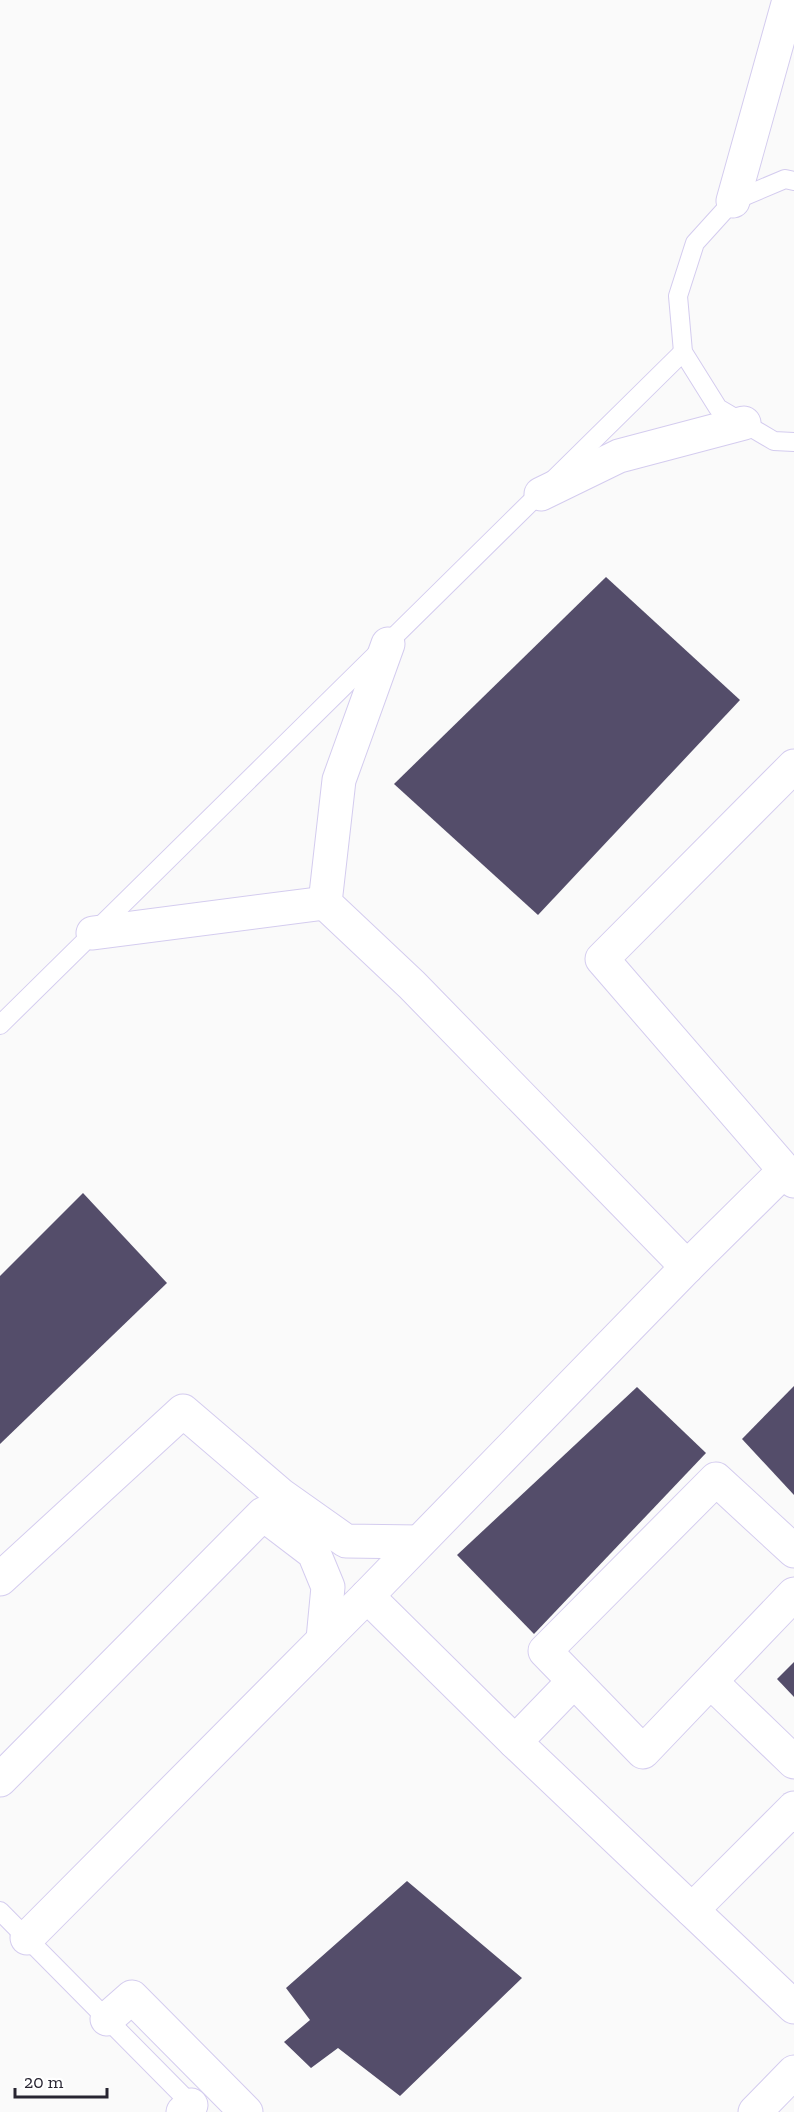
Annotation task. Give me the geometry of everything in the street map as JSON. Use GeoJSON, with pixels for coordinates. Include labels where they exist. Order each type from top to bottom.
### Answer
{"type":"FeatureCollection","features":[{"type":"Feature","properties":{"kind":"street"},"geometry":{"type":"LineString","coordinates":[[733,201],[789,0]]}},
{"type":"Feature","properties":{"kind":"street"},"geometry":{"type":"LineString","coordinates":[[541,494],[619,456],[744,423]]}},
{"type":"Feature","properties":{"kind":"street"},"geometry":{"type":"LineString","coordinates":[[325,903],[339,780],[388,644]]}},
{"type":"Feature","properties":{"kind":"street"},"geometry":{"type":"LineString","coordinates":[[27,1938],[367,1596],[687,1267],[789,1176],[602,960],[794,766]]}},
{"type":"Feature","properties":{"kind":"street"},"geometry":{"type":"LineString","coordinates":[[93,933],[325,903]]}},
{"type":"Feature","properties":{"kind":"street"},"geometry":{"type":"LineString","coordinates":[[325,903],[412,985],[687,1267]]}},
{"type":"Feature","properties":{"kind":"street"},"geometry":{"type":"LineString","coordinates":[[0,1579],[183,1411],[281,1495],[346,1541],[419,1542]]}},
{"type":"Feature","properties":{"kind":"street"},"geometry":{"type":"LineString","coordinates":[[794,1551],[716,1479],[545,1651],[643,1752],[794,1594]]}},
{"type":"Feature","properties":{"kind":"street"},"geometry":{"type":"LineString","coordinates":[[0,1780],[263,1514],[314,1553],[328,1587],[323,1639]]}},
{"type":"Feature","properties":{"kind":"street"},"geometry":{"type":"LineString","coordinates":[[367,1596],[515,1742],[794,2007]]}},
{"type":"Feature","properties":{"kind":"street"},"geometry":{"type":"LineString","coordinates":[[515,1742],[574,1681]]}},
{"type":"Feature","properties":{"kind":"street"},"geometry":{"type":"LineString","coordinates":[[711,1682],[794,1762]]}},
{"type":"Feature","properties":{"kind":"street"},"geometry":{"type":"LineString","coordinates":[[692,1910],[794,1808]]}},
{"type":"Feature","properties":{"kind":"street"},"geometry":{"type":"LineString","coordinates":[[107,2019],[132,1997],[246,2112]]}},
{"type":"Feature","properties":{"kind":"street"},"geometry":{"type":"LineString","coordinates":[[755,2112],[794,2072]]}},
{"type":"Feature","properties":{"kind":"lane"},"geometry":{"type":"LineString","coordinates":[[794,181],[785,179],[733,201],[695,243],[678,296],[683,352],[718,408],[774,441],[794,442]]}},
{"type":"Feature","properties":{"kind":"lane"},"geometry":{"type":"LineString","coordinates":[[0,1024],[683,352]]}},
{"type":"Feature","properties":{"kind":"lane"},"geometry":{"type":"LineString","coordinates":[[0,1911],[107,2019],[191,2110]]}},
{"type":"Feature","properties":{"kind":"building"},"geometry":{"type":"Polygon","coordinates":[[[606,577],[740,700],[538,915],[394,784],[606,577]]]}},
{"type":"Feature","properties":{"kind":"building"},"geometry":{"type":"Polygon","coordinates":[[[83,1193],[167,1283],[0,1444],[0,1276],[83,1193]]]}},
{"type":"Feature","properties":{"kind":"building"},"geometry":{"type":"Polygon","coordinates":[[[794,1386],[794,1495],[742,1439],[794,1386]]]}},
{"type":"Feature","properties":{"kind":"building"},"geometry":{"type":"Polygon","coordinates":[[[637,1387],[706,1453],[534,1634],[457,1555],[637,1387]]]}},
{"type":"Feature","properties":{"kind":"building"},"geometry":{"type":"Polygon","coordinates":[[[794,1662],[794,1697],[777,1679],[794,1662]]]}},
{"type":"Feature","properties":{"kind":"building"},"geometry":{"type":"Polygon","coordinates":[[[407,1881],[522,1978],[400,2096],[338,2048],[311,2068],[284,2042],[310,2020],[286,1988],[407,1881]]]}}]}
